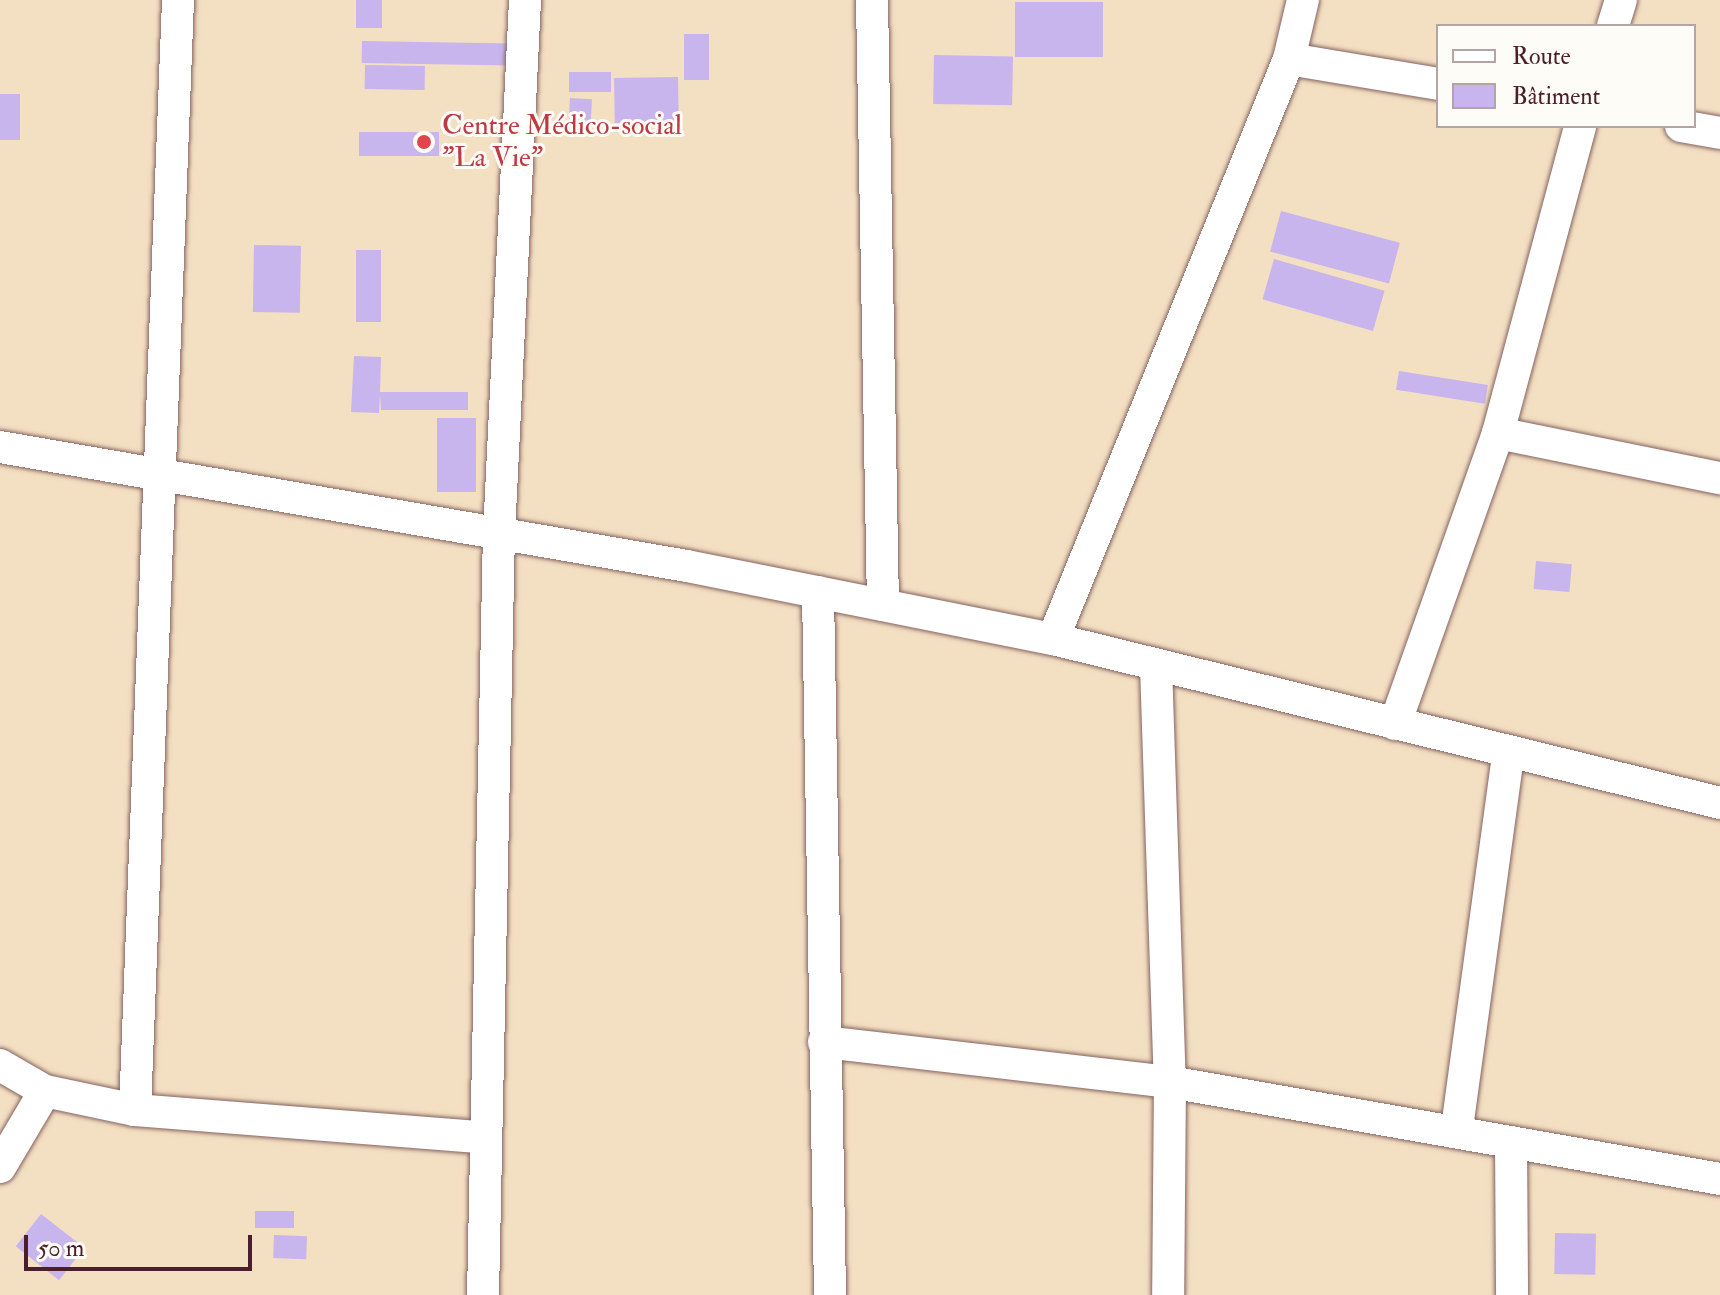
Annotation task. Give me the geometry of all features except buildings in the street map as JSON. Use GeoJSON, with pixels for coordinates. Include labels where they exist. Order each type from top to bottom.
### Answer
{"type":"FeatureCollection","features":[{"type":"Feature","properties":{"kind":"street"},"geometry":{"type":"LineString","coordinates":[[135,1110],[157,478],[178,0]]}},
{"type":"Feature","properties":{"kind":"street"},"geometry":{"type":"LineString","coordinates":[[483,1295],[481,1137],[499,534],[525,0]]}},
{"type":"Feature","properties":{"kind":"street"},"geometry":{"type":"LineString","coordinates":[[872,0],[883,605]]}},
{"type":"Feature","properties":{"kind":"street"},"geometry":{"type":"LineString","coordinates":[[1053,639],[1289,59],[1303,0]]}},
{"type":"Feature","properties":{"kind":"street"},"geometry":{"type":"LineString","coordinates":[[1614,24],[1621,0]]}},
{"type":"Feature","properties":{"kind":"street"},"geometry":{"type":"LineString","coordinates":[[1289,59],[1436,84]]}},
{"type":"Feature","properties":{"kind":"street"},"geometry":{"type":"LineString","coordinates":[[1395,724],[1498,433],[1579,128]]}},
{"type":"Feature","properties":{"kind":"street"},"geometry":{"type":"LineString","coordinates":[[1692,128],[1720,133]]}},
{"type":"Feature","properties":{"kind":"street"},"geometry":{"type":"LineString","coordinates":[[1498,433],[1720,478]]}},
{"type":"Feature","properties":{"kind":"street"},"geometry":{"type":"LineString","coordinates":[[0,447],[157,478],[499,534],[818,592],[1053,639],[1508,755],[1720,803]]}},
{"type":"Feature","properties":{"kind":"street"},"geometry":{"type":"LineString","coordinates":[[818,592],[830,1295]]}},
{"type":"Feature","properties":{"kind":"street"},"geometry":{"type":"LineString","coordinates":[[1156,666],[1170,1082],[1168,1295]]}},
{"type":"Feature","properties":{"kind":"street"},"geometry":{"type":"LineString","coordinates":[[1457,1128],[1508,755]]}},
{"type":"Feature","properties":{"kind":"street"},"geometry":{"type":"LineString","coordinates":[[824,1042],[1170,1082],[1457,1128],[1511,1142],[1720,1179]]}},
{"type":"Feature","properties":{"kind":"street"},"geometry":{"type":"LineString","coordinates":[[0,1065],[45,1091],[135,1110],[481,1137]]}},
{"type":"Feature","properties":{"kind":"street"},"geometry":{"type":"LineString","coordinates":[[0,1167],[45,1091]]}},
{"type":"Feature","properties":{"kind":"street"},"geometry":{"type":"LineString","coordinates":[[1511,1142],[1512,1295]]}},
{"type":"Feature","properties":{"kind":"place","name":"Centre Médico-social \"La Vie\""},"geometry":{"type":"Point","coordinates":[424,142]}}]}
